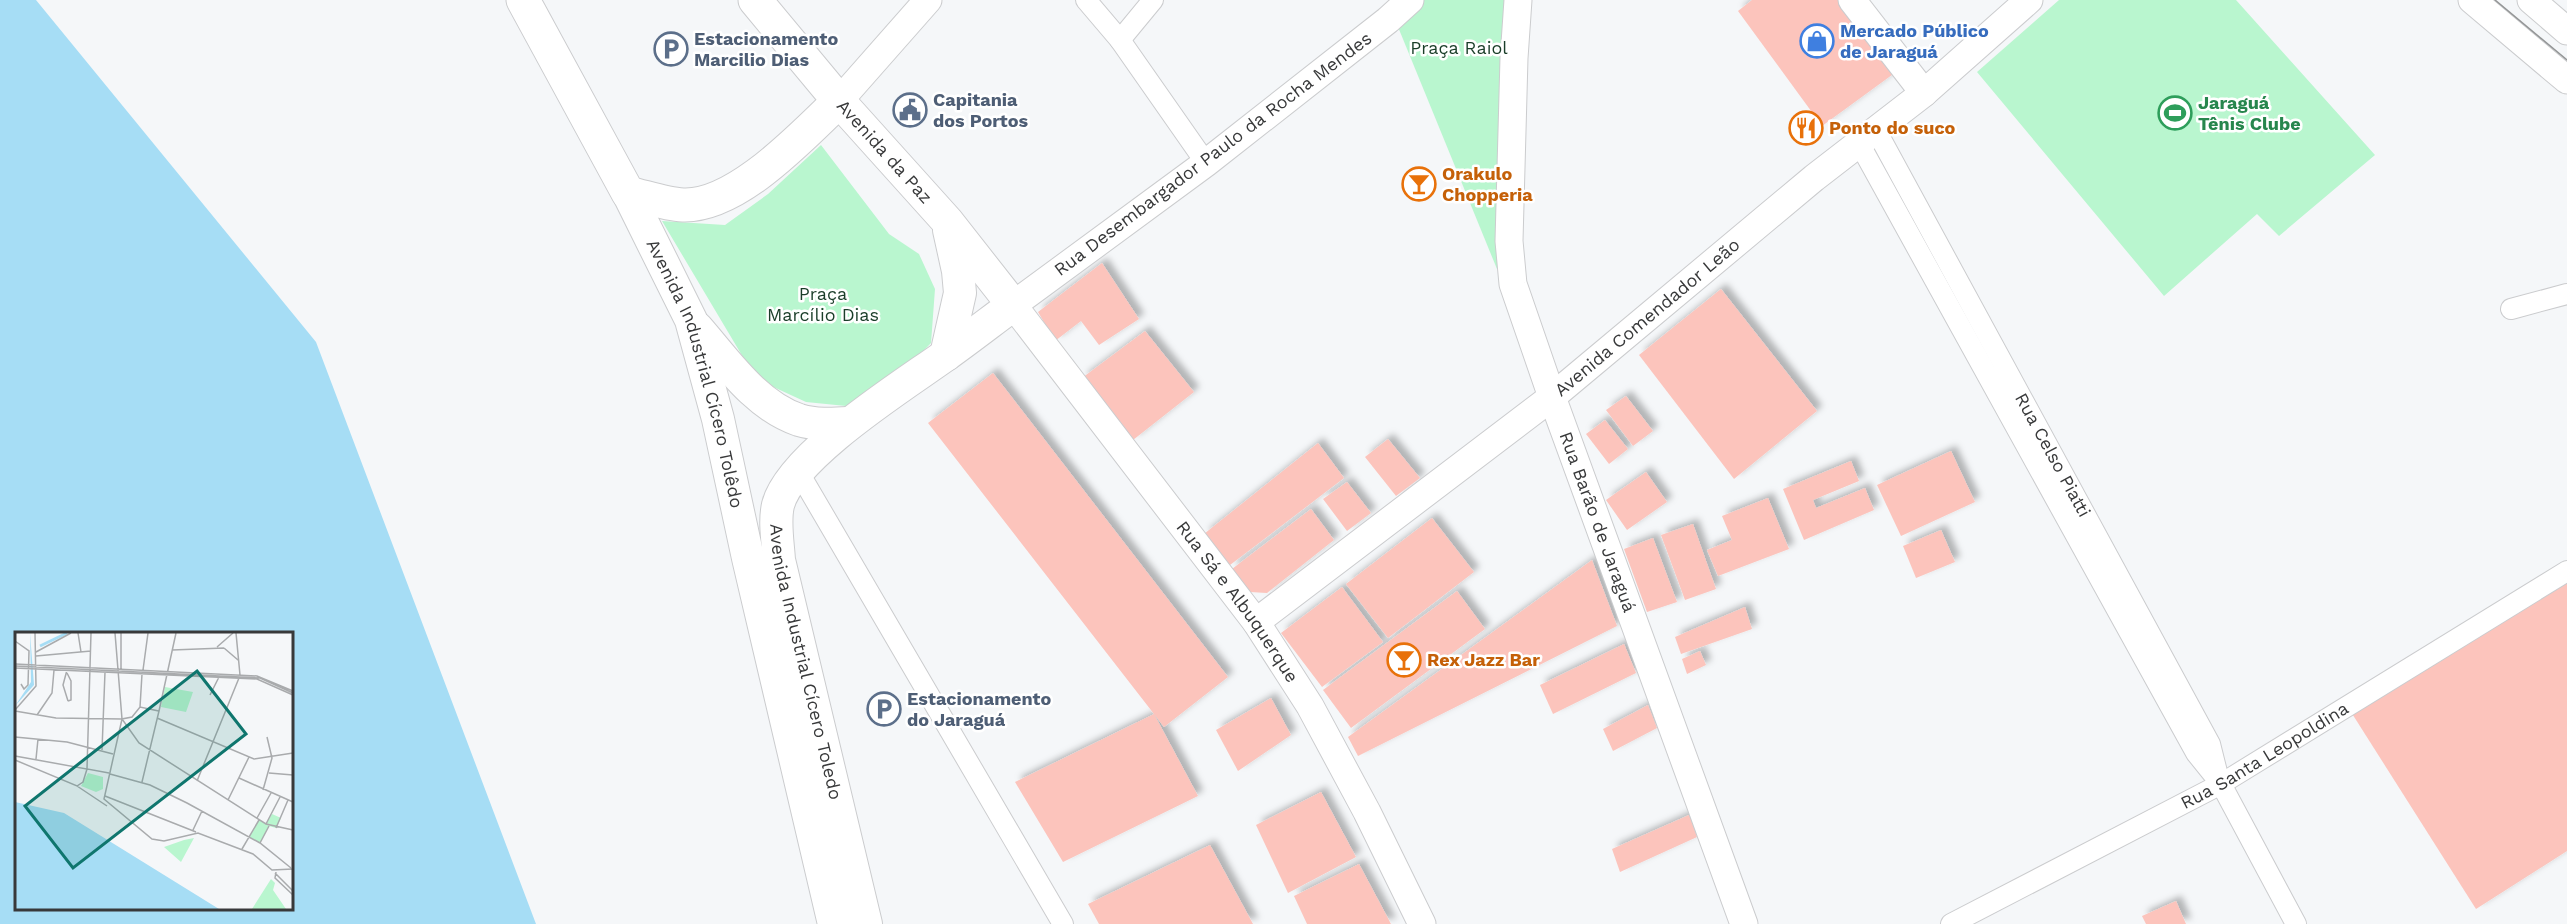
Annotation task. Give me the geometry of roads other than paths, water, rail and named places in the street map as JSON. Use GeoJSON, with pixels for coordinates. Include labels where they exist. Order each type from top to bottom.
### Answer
{"type":"FeatureCollection","features":[{"type":"Feature","properties":{"kind":"highway"},"geometry":{"type":"LineString","coordinates":[[523,0],[628,193],[684,205],[715,200],[748,180],[778,157],[839,101]]}},
{"type":"Feature","properties":{"kind":"highway","name":"Avenida da Paz"},"geometry":{"type":"LineString","coordinates":[[755,0],[839,101]]}},
{"type":"Feature","properties":{"kind":"main road","name":"Avenida da Paz"},"geometry":{"type":"LineString","coordinates":[[839,101],[947,221],[1013,304]]}},
{"type":"Feature","properties":{"kind":"main road","name":"Avenida Industrial Cícero Tolêdo"},"geometry":{"type":"LineString","coordinates":[[628,193],[691,320],[718,419],[748,558]]}},
{"type":"Feature","properties":{"kind":"main road"},"geometry":{"type":"LineString","coordinates":[[946,355],[960,293],[958,271],[947,221]]}},
{"type":"Feature","properties":{"kind":"main road"},"geometry":{"type":"LineString","coordinates":[[691,320],[762,400],[779,411],[800,420],[820,424],[849,423],[946,355],[1013,304]]}},
{"type":"Feature","properties":{"kind":"main road","name":"Avenida Industrial Cícero Toledo"},"geometry":{"type":"LineString","coordinates":[[849,423],[798,471],[788,484],[778,505],[776,523],[779,560],[866,924]]}},
{"type":"Feature","properties":{"kind":"main road","name":"Avenida Industrial Cícero Toledo"},"geometry":{"type":"LineString","coordinates":[[748,558],[834,924]]}},
{"type":"Feature","properties":{"kind":"street"},"geometry":{"type":"LineString","coordinates":[[839,101],[928,0]]}},
{"type":"Feature","properties":{"kind":"street"},"geometry":{"type":"LineString","coordinates":[[1086,0],[1120,40],[1206,163]]}},
{"type":"Feature","properties":{"kind":"street"},"geometry":{"type":"LineString","coordinates":[[1120,40],[1153,0]]}},
{"type":"Feature","properties":{"kind":"street","name":"Rua Desembargador Paulo da Rocha Mendes"},"geometry":{"type":"LineString","coordinates":[[1013,304],[1206,163],[1388,20],[1410,0]]}},
{"type":"Feature","properties":{"kind":"street","name":"Rua Barão de Jaraguá"},"geometry":{"type":"LineString","coordinates":[[1518,0],[1514,58],[1509,241],[1514,284],[1552,397],[1744,924]]}},
{"type":"Feature","properties":{"kind":"street"},"geometry":{"type":"LineString","coordinates":[[1852,0],[1924,93]]}},
{"type":"Feature","properties":{"kind":"street","name":"Avenida Comendador Leão"},"geometry":{"type":"LineString","coordinates":[[1256,622],[1552,397],[1867,136],[1924,93],[2029,0]]}},
{"type":"Feature","properties":{"kind":"street"},"geometry":{"type":"LineString","coordinates":[[2472,0],[2567,80]]}},
{"type":"Feature","properties":{"kind":"street"},"geometry":{"type":"LineString","coordinates":[[2531,0],[2567,31]]}},
{"type":"Feature","properties":{"kind":"street","name":"Rua Celso Piatti"},"geometry":{"type":"LineString","coordinates":[[1867,136],[2196,753],[2221,784],[2296,924]]}},
{"type":"Feature","properties":{"kind":"street"},"geometry":{"type":"LineString","coordinates":[[2511,309],[2567,294]]}},
{"type":"Feature","properties":{"kind":"street","name":"Rua Sá e Albuquerque"},"geometry":{"type":"LineString","coordinates":[[1013,304],[1256,622],[1310,706],[1367,812],[1422,924]]}},
{"type":"Feature","properties":{"kind":"street"},"geometry":{"type":"LineString","coordinates":[[798,471],[1063,924]]}},
{"type":"Feature","properties":{"kind":"street","name":"Rua Santa Leopoldina"},"geometry":{"type":"LineString","coordinates":[[1951,924],[2221,784],[2567,572]]}},
{"type":"Feature","properties":{"kind":"water"},"geometry":{"type":"Polygon","coordinates":[[[0,0],[36,0],[316,342],[536,924],[0,924],[0,0]]]}},
{"type":"Feature","properties":{"kind":"tram line"},"geometry":{"type":"LineString","coordinates":[[2495,0],[2567,60]]}},
{"type":"Feature","properties":{"kind":"place","name":"Mercado Público de Jaraguá"},"geometry":{"type":"Point","coordinates":[1817,41]}},
{"type":"Feature","properties":{"kind":"place","name":"Estacionamento Marcilio Dias"},"geometry":{"type":"Point","coordinates":[671,49]}},
{"type":"Feature","properties":{"kind":"place","name":"Capitania dos Portos"},"geometry":{"type":"Point","coordinates":[910,110]}},
{"type":"Feature","properties":{"kind":"place","name":"Jaraguá Tênis Clube"},"geometry":{"type":"Point","coordinates":[2175,113]}},
{"type":"Feature","properties":{"kind":"place","name":"Ponto do suco"},"geometry":{"type":"Point","coordinates":[1806,128]}},
{"type":"Feature","properties":{"kind":"place","name":"Orakulo Chopperia"},"geometry":{"type":"Point","coordinates":[1419,184]}},
{"type":"Feature","properties":{"kind":"place","name":"Rex Jazz Bar"},"geometry":{"type":"Point","coordinates":[1404,660]}},
{"type":"Feature","properties":{"kind":"place","name":"Estacionamento do Jaraguá"},"geometry":{"type":"Point","coordinates":[884,709]}},
{"type":"Feature","properties":{"kind":"park label","name":"Praça Raiol"},"geometry":{"type":"Point","coordinates":[1459,48]}},
{"type":"Feature","properties":{"kind":"park label","name":"Praça Marcílio Dias"},"geometry":{"type":"Point","coordinates":[823,304]}}]}
